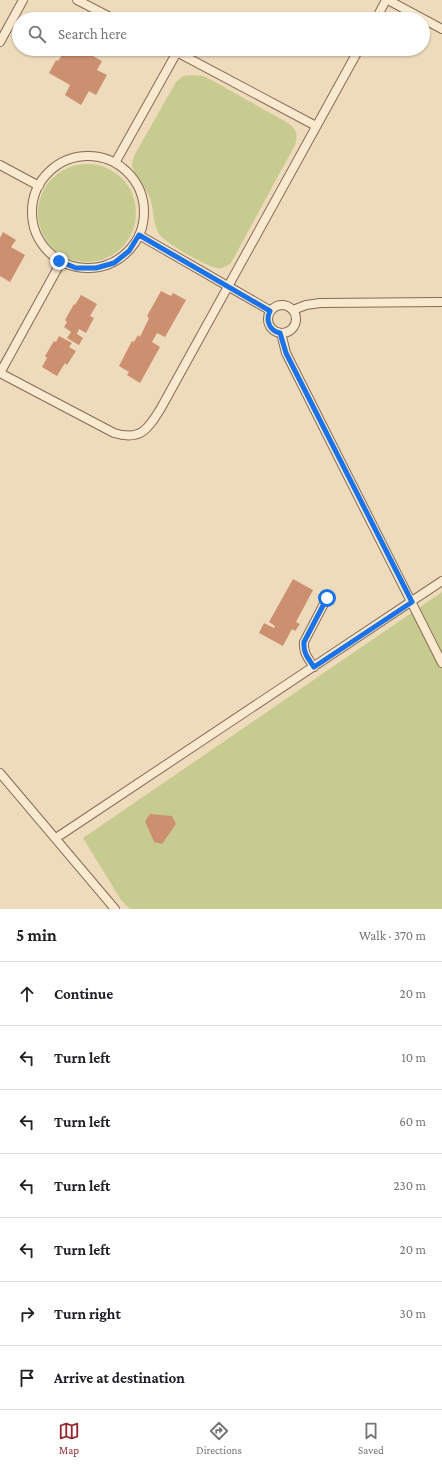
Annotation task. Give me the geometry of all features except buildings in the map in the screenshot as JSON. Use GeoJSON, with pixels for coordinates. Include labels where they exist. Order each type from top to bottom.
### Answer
{"type":"FeatureCollection","features":[{"type":"Feature","properties":{"kind":"lane"},"geometry":{"type":"LineString","coordinates":[[16,12],[23,0]]}},
{"type":"Feature","properties":{"kind":"lane"},"geometry":{"type":"LineString","coordinates":[[78,0],[101,12]]}},
{"type":"Feature","properties":{"kind":"lane"},"geometry":{"type":"LineString","coordinates":[[380,12],[387,0],[410,12]]}},
{"type":"Feature","properties":{"kind":"lane"},"geometry":{"type":"LineString","coordinates":[[0,42],[12,20]]}},
{"type":"Feature","properties":{"kind":"lane"},"geometry":{"type":"LineString","coordinates":[[430,23],[442,29]]}},
{"type":"Feature","properties":{"kind":"lane"},"geometry":{"type":"LineString","coordinates":[[115,163],[171,56]]}},
{"type":"Feature","properties":{"kind":"lane"},"geometry":{"type":"LineString","coordinates":[[183,56],[316,126]]}},
{"type":"Feature","properties":{"kind":"lane"},"geometry":{"type":"LineString","coordinates":[[61,262],[0,373],[114,433],[125,436],[134,436],[144,431],[151,425],[355,56]]}},
{"type":"Feature","properties":{"kind":"lane"},"geometry":{"type":"LineString","coordinates":[[90,156],[115,163],[124,169],[136,183],[143,199],[144,218],[139,235],[129,251],[114,263],[96,268],[76,268],[61,262],[44,249],[35,233],[31,214],[34,195],[39,186],[43,179],[56,166],[72,158],[90,156]]}},
{"type":"Feature","properties":{"kind":"lane"},"geometry":{"type":"LineString","coordinates":[[0,164],[39,186]]}},
{"type":"Feature","properties":{"kind":"lane"},"geometry":{"type":"LineString","coordinates":[[139,235],[270,311]]}},
{"type":"Feature","properties":{"kind":"lane"},"geometry":{"type":"LineString","coordinates":[[293,310],[306,305],[320,303],[442,302]]}},
{"type":"Feature","properties":{"kind":"lane"},"geometry":{"type":"LineString","coordinates":[[280,305],[289,307],[293,310],[296,318],[294,327],[287,332],[280,333],[274,331],[269,323],[268,318],[270,311],[280,305]]}},
{"type":"Feature","properties":{"kind":"lane"},"geometry":{"type":"LineString","coordinates":[[280,333],[286,353],[442,663]]}},
{"type":"Feature","properties":{"kind":"lane"},"geometry":{"type":"LineString","coordinates":[[56,838],[442,581]]}},
{"type":"Feature","properties":{"kind":"lane"},"geometry":{"type":"LineString","coordinates":[[314,667],[303,649],[304,642],[327,598]]}},
{"type":"Feature","properties":{"kind":"lane"},"geometry":{"type":"LineString","coordinates":[[0,773],[115,909]]}},
{"type":"Feature","properties":{"kind":"green space"},"geometry":{"type":"Polygon","coordinates":[[[183,76],[203,76],[215,82],[288,123],[295,130],[296,135],[295,145],[231,263],[221,268],[212,267],[196,259],[169,243],[159,234],[150,198],[134,173],[132,167],[135,154],[176,82],[183,76]]]}},
{"type":"Feature","properties":{"kind":"green space"},"geometry":{"type":"Polygon","coordinates":[[[87,164],[106,168],[122,178],[132,194],[136,213],[132,232],[122,248],[106,258],[87,262],[68,258],[52,248],[42,232],[38,213],[42,194],[52,178],[68,168],[87,164]]]}},
{"type":"Feature","properties":{"kind":"green space"},"geometry":{"type":"Polygon","coordinates":[[[442,592],[442,909],[130,909],[121,900],[83,838],[442,592]]]}},
{"type":"Feature","properties":{"kind":"route"},"geometry":{"type":"LineString","coordinates":[[59,261],[76,268],[96,268],[114,263],[129,251],[139,235],[270,311],[268,318],[271,328],[280,333],[286,353],[412,602],[314,667],[303,649],[304,642],[327,598]]}}]}
